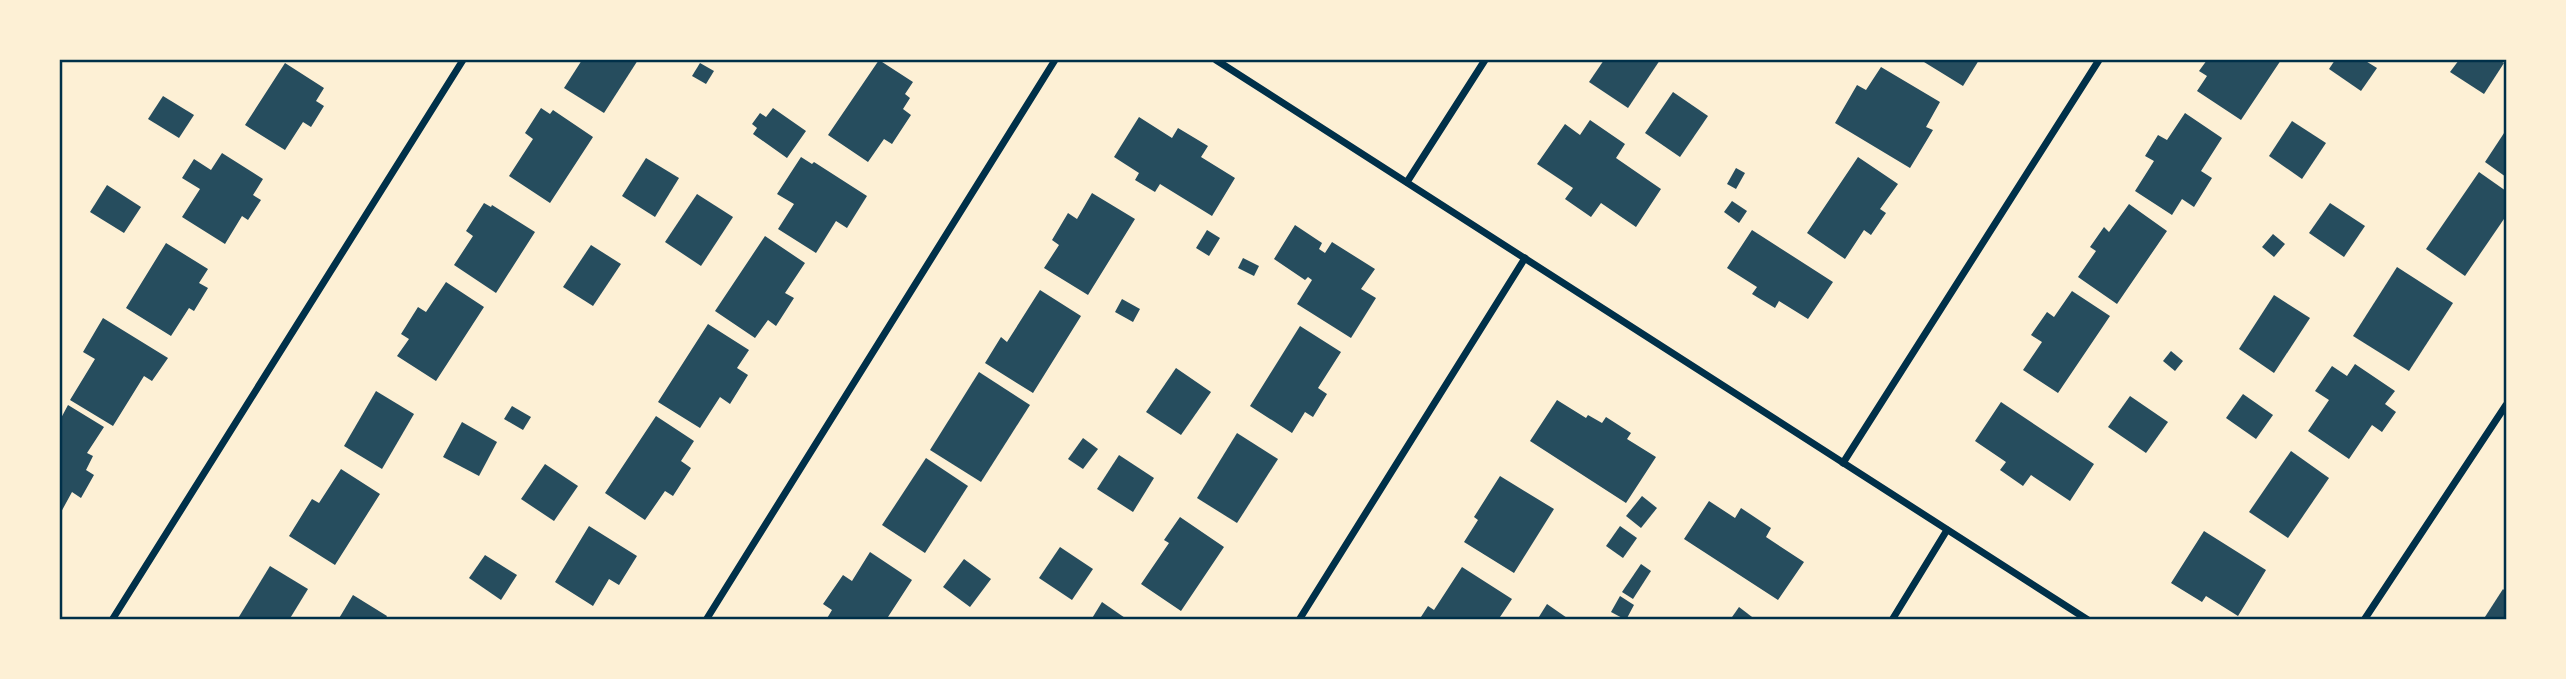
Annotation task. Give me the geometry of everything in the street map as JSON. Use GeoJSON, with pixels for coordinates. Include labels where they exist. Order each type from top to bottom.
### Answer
{"type":"FeatureCollection","features":[{"type":"Feature","properties":{"kind":"street"},"geometry":{"type":"LineString","coordinates":[[111,620],[463,60]]}},
{"type":"Feature","properties":{"kind":"street"},"geometry":{"type":"LineString","coordinates":[[706,620],[1055,60]]}},
{"type":"Feature","properties":{"kind":"street"},"geometry":{"type":"LineString","coordinates":[[1216,60],[2088,620]]}},
{"type":"Feature","properties":{"kind":"street"},"geometry":{"type":"LineString","coordinates":[[1407,182],[1485,60]]}},
{"type":"Feature","properties":{"kind":"street"},"geometry":{"type":"LineString","coordinates":[[1843,463],[2099,60]]}},
{"type":"Feature","properties":{"kind":"street"},"geometry":{"type":"LineString","coordinates":[[1299,620],[1525,258]]}},
{"type":"Feature","properties":{"kind":"street"},"geometry":{"type":"LineString","coordinates":[[2364,620],[2507,405]]}},
{"type":"Feature","properties":{"kind":"street"},"geometry":{"type":"LineString","coordinates":[[1892,620],[1947,530]]}},
{"type":"Feature","properties":{"kind":"building"},"geometry":{"type":"Polygon","coordinates":[[[582,60],[638,60],[604,113],[564,88],[582,60]]]}},
{"type":"Feature","properties":{"kind":"building"},"geometry":{"type":"Polygon","coordinates":[[[879,60],[913,82],[905,94],[910,98],[903,109],[911,115],[892,144],[884,139],[868,162],[828,135],[879,60]]]}},
{"type":"Feature","properties":{"kind":"building"},"geometry":{"type":"Polygon","coordinates":[[[1604,60],[1660,60],[1628,108],[1589,82],[1604,60]]]}},
{"type":"Feature","properties":{"kind":"building"},"geometry":{"type":"Polygon","coordinates":[[[1979,60],[1963,86],[1924,62],[1979,60]]]}},
{"type":"Feature","properties":{"kind":"building"},"geometry":{"type":"Polygon","coordinates":[[[2207,60],[2281,60],[2241,120],[2197,91],[2207,76],[2199,71],[2207,60]]]}},
{"type":"Feature","properties":{"kind":"building"},"geometry":{"type":"Polygon","coordinates":[[[2335,60],[2364,60],[2377,68],[2361,91],[2329,69],[2335,60]]]}},
{"type":"Feature","properties":{"kind":"building"},"geometry":{"type":"Polygon","coordinates":[[[2459,60],[2499,60],[2504,63],[2484,94],[2450,72],[2459,60]]]}},
{"type":"Feature","properties":{"kind":"building"},"geometry":{"type":"Polygon","coordinates":[[[285,63],[324,88],[316,101],[324,106],[311,127],[303,122],[285,150],[245,125],[285,63]]]}},
{"type":"Feature","properties":{"kind":"building"},"geometry":{"type":"Polygon","coordinates":[[[700,63],[714,71],[706,84],[692,76],[700,63]]]}},
{"type":"Feature","properties":{"kind":"building"},"geometry":{"type":"Polygon","coordinates":[[[1881,67],[1940,102],[1926,127],[1933,130],[1910,168],[1835,123],[1857,85],[1866,90],[1881,67]]]}},
{"type":"Feature","properties":{"kind":"building"},"geometry":{"type":"Polygon","coordinates":[[[1673,92],[1708,116],[1680,157],[1645,133],[1673,92]]]}},
{"type":"Feature","properties":{"kind":"building"},"geometry":{"type":"Polygon","coordinates":[[[163,96],[194,115],[179,138],[148,119],[163,96]]]}},
{"type":"Feature","properties":{"kind":"building"},"geometry":{"type":"Polygon","coordinates":[[[541,108],[550,114],[553,110],[593,137],[550,203],[509,176],[533,139],[525,133],[541,108]]]}},
{"type":"Feature","properties":{"kind":"building"},"geometry":{"type":"Polygon","coordinates":[[[773,108],[806,131],[787,158],[753,134],[757,128],[752,124],[760,113],[766,117],[773,108]]]}},
{"type":"Feature","properties":{"kind":"building"},"geometry":{"type":"Polygon","coordinates":[[[2185,113],[2222,138],[2201,171],[2212,178],[2194,207],[2182,199],[2172,215],[2135,191],[2154,161],[2145,156],[2158,135],[2167,140],[2185,113]]]}},
{"type":"Feature","properties":{"kind":"building"},"geometry":{"type":"Polygon","coordinates":[[[1139,117],[1172,138],[1178,128],[1208,146],[1201,157],[1235,178],[1212,216],[1160,184],[1155,192],[1135,180],[1139,173],[1114,157],[1139,117]]]}},
{"type":"Feature","properties":{"kind":"building"},"geometry":{"type":"Polygon","coordinates":[[[1590,120],[1625,144],[1616,158],[1661,189],[1636,227],[1601,203],[1591,217],[1565,199],[1573,188],[1537,164],[1565,124],[1580,135],[1590,120]]]}},
{"type":"Feature","properties":{"kind":"building"},"geometry":{"type":"Polygon","coordinates":[[[2292,121],[2326,143],[2302,179],[2269,156],[2292,121]]]}},
{"type":"Feature","properties":{"kind":"building"},"geometry":{"type":"Polygon","coordinates":[[[2506,130],[2506,177],[2485,162],[2506,130]]]}},
{"type":"Feature","properties":{"kind":"building"},"geometry":{"type":"Polygon","coordinates":[[[222,153],[263,179],[253,195],[261,200],[248,220],[242,216],[225,244],[182,217],[200,189],[182,178],[194,159],[211,170],[222,153]]]}},
{"type":"Feature","properties":{"kind":"building"},"geometry":{"type":"Polygon","coordinates":[[[801,157],[812,164],[814,162],[867,196],[847,228],[836,221],[816,253],[778,229],[794,204],[777,194],[801,157]]]}},
{"type":"Feature","properties":{"kind":"building"},"geometry":{"type":"Polygon","coordinates":[[[1858,157],[1898,184],[1880,209],[1886,213],[1871,235],[1864,230],[1845,259],[1807,233],[1858,157]]]}},
{"type":"Feature","properties":{"kind":"building"},"geometry":{"type":"Polygon","coordinates":[[[646,158],[679,178],[655,217],[622,196],[646,158]]]}},
{"type":"Feature","properties":{"kind":"building"},"geometry":{"type":"Polygon","coordinates":[[[1736,168],[1745,173],[1736,189],[1727,184],[1736,168]]]}},
{"type":"Feature","properties":{"kind":"building"},"geometry":{"type":"Polygon","coordinates":[[[2479,172],[2506,191],[2506,216],[2465,276],[2426,249],[2479,172]]]}},
{"type":"Feature","properties":{"kind":"building"},"geometry":{"type":"Polygon","coordinates":[[[107,185],[141,207],[124,233],[90,212],[107,185]]]}},
{"type":"Feature","properties":{"kind":"building"},"geometry":{"type":"Polygon","coordinates":[[[1092,193],[1135,219],[1088,295],[1044,268],[1059,245],[1052,240],[1068,213],[1077,219],[1092,193]]]}},
{"type":"Feature","properties":{"kind":"building"},"geometry":{"type":"Polygon","coordinates":[[[697,194],[733,217],[701,266],[665,242],[697,194]]]}},
{"type":"Feature","properties":{"kind":"building"},"geometry":{"type":"Polygon","coordinates":[[[1732,201],[1747,211],[1739,223],[1724,212],[1732,201]]]}},
{"type":"Feature","properties":{"kind":"building"},"geometry":{"type":"Polygon","coordinates":[[[484,203],[491,207],[492,205],[535,232],[496,293],[454,265],[473,236],[466,231],[484,203]]]}},
{"type":"Feature","properties":{"kind":"building"},"geometry":{"type":"Polygon","coordinates":[[[2330,203],[2365,226],[2344,257],[2309,233],[2330,203]]]}},
{"type":"Feature","properties":{"kind":"building"},"geometry":{"type":"Polygon","coordinates":[[[2129,204],[2167,231],[2117,304],[2078,277],[2096,251],[2090,247],[2104,227],[2109,232],[2129,204]]]}},
{"type":"Feature","properties":{"kind":"building"},"geometry":{"type":"Polygon","coordinates":[[[1295,225],[1322,243],[1319,249],[1325,253],[1332,242],[1375,269],[1361,289],[1376,298],[1351,338],[1297,304],[1312,280],[1308,277],[1305,280],[1274,259],[1295,225]]]}},
{"type":"Feature","properties":{"kind":"building"},"geometry":{"type":"Polygon","coordinates":[[[1207,230],[1220,238],[1209,256],[1196,248],[1207,230]]]}},
{"type":"Feature","properties":{"kind":"building"},"geometry":{"type":"Polygon","coordinates":[[[1752,230],[1833,282],[1808,319],[1779,301],[1775,308],[1752,294],[1757,287],[1727,268],[1752,230]]]}},
{"type":"Feature","properties":{"kind":"building"},"geometry":{"type":"Polygon","coordinates":[[[2273,234],[2285,244],[2274,257],[2262,247],[2273,234]]]}},
{"type":"Feature","properties":{"kind":"building"},"geometry":{"type":"Polygon","coordinates":[[[765,236],[805,263],[785,293],[794,298],[776,326],[768,320],[755,338],[715,311],[765,236]]]}},
{"type":"Feature","properties":{"kind":"building"},"geometry":{"type":"Polygon","coordinates":[[[166,243],[208,269],[199,283],[208,288],[194,311],[189,308],[171,336],[126,308],[166,243]]]}},
{"type":"Feature","properties":{"kind":"building"},"geometry":{"type":"Polygon","coordinates":[[[591,245],[621,264],[593,306],[563,287],[591,245]]]}},
{"type":"Feature","properties":{"kind":"building"},"geometry":{"type":"Polygon","coordinates":[[[1243,258],[1259,266],[1254,276],[1238,268],[1243,258]]]}},
{"type":"Feature","properties":{"kind":"building"},"geometry":{"type":"Polygon","coordinates":[[[2397,267],[2453,303],[2409,371],[2353,336],[2397,267]]]}},
{"type":"Feature","properties":{"kind":"building"},"geometry":{"type":"Polygon","coordinates":[[[446,282],[484,307],[436,381],[397,356],[409,339],[401,334],[418,307],[426,312],[446,282]]]}},
{"type":"Feature","properties":{"kind":"building"},"geometry":{"type":"Polygon","coordinates":[[[1040,290],[1081,316],[1033,393],[985,363],[1001,337],[1007,342],[1040,290]]]}},
{"type":"Feature","properties":{"kind":"building"},"geometry":{"type":"Polygon","coordinates":[[[2072,291],[2110,316],[2058,393],[2023,370],[2042,342],[2031,335],[2047,312],[2054,317],[2072,291]]]}},
{"type":"Feature","properties":{"kind":"building"},"geometry":{"type":"Polygon","coordinates":[[[2274,295],[2310,318],[2274,373],[2239,349],[2274,295]]]}},
{"type":"Feature","properties":{"kind":"building"},"geometry":{"type":"Polygon","coordinates":[[[1122,299],[1140,309],[1133,322],[1115,312],[1122,299]]]}},
{"type":"Feature","properties":{"kind":"building"},"geometry":{"type":"Polygon","coordinates":[[[103,318],[168,358],[152,381],[144,376],[113,426],[70,400],[95,359],[83,352],[103,318]]]}},
{"type":"Feature","properties":{"kind":"building"},"geometry":{"type":"Polygon","coordinates":[[[708,324],[749,350],[737,368],[748,375],[730,404],[720,397],[700,428],[658,402],[708,324]]]}},
{"type":"Feature","properties":{"kind":"building"},"geometry":{"type":"Polygon","coordinates":[[[1300,326],[1341,352],[1318,388],[1327,394],[1313,417],[1305,412],[1292,433],[1250,406],[1300,326]]]}},
{"type":"Feature","properties":{"kind":"building"},"geometry":{"type":"Polygon","coordinates":[[[2171,351],[2183,361],[2175,371],[2163,361],[2171,351]]]}},
{"type":"Feature","properties":{"kind":"building"},"geometry":{"type":"Polygon","coordinates":[[[2355,364],[2395,391],[2385,404],[2396,412],[2382,432],[2372,425],[2349,459],[2308,431],[2329,400],[2315,391],[2332,366],[2347,376],[2355,364]]]}},
{"type":"Feature","properties":{"kind":"building"},"geometry":{"type":"Polygon","coordinates":[[[1176,368],[1211,392],[1181,435],[1146,412],[1176,368]]]}},
{"type":"Feature","properties":{"kind":"building"},"geometry":{"type":"Polygon","coordinates":[[[979,372],[1030,405],[981,482],[930,450],[979,372]]]}},
{"type":"Feature","properties":{"kind":"building"},"geometry":{"type":"Polygon","coordinates":[[[376,391],[414,414],[382,469],[344,446],[376,391]]]}},
{"type":"Feature","properties":{"kind":"building"},"geometry":{"type":"Polygon","coordinates":[[[2243,394],[2273,415],[2256,439],[2226,418],[2243,394]]]}},
{"type":"Feature","properties":{"kind":"building"},"geometry":{"type":"Polygon","coordinates":[[[2130,396],[2168,422],[2146,453],[2108,427],[2130,396]]]}},
{"type":"Feature","properties":{"kind":"building"},"geometry":{"type":"Polygon","coordinates":[[[1557,400],[1586,418],[1588,415],[1602,423],[1606,417],[1631,433],[1627,439],[1656,457],[1626,503],[1530,441],[1557,400]]]}},
{"type":"Feature","properties":{"kind":"building"},"geometry":{"type":"Polygon","coordinates":[[[2001,402],[2094,464],[2070,501],[2031,475],[2023,486],[2000,470],[2006,462],[1975,441],[2001,402]]]}},
{"type":"Feature","properties":{"kind":"building"},"geometry":{"type":"Polygon","coordinates":[[[68,405],[104,427],[87,453],[93,456],[86,470],[94,475],[81,498],[72,492],[60,514],[60,420],[68,405]]]}},
{"type":"Feature","properties":{"kind":"building"},"geometry":{"type":"Polygon","coordinates":[[[512,406],[531,417],[523,430],[504,419],[512,406]]]}},
{"type":"Feature","properties":{"kind":"building"},"geometry":{"type":"Polygon","coordinates":[[[656,416],[694,441],[681,461],[691,468],[673,496],[665,491],[645,520],[605,493],[656,416]]]}},
{"type":"Feature","properties":{"kind":"building"},"geometry":{"type":"Polygon","coordinates":[[[462,422],[497,442],[479,476],[443,457],[462,422]]]}},
{"type":"Feature","properties":{"kind":"building"},"geometry":{"type":"Polygon","coordinates":[[[1237,433],[1278,459],[1237,523],[1197,498],[1237,433]]]}},
{"type":"Feature","properties":{"kind":"building"},"geometry":{"type":"Polygon","coordinates":[[[1083,438],[1098,449],[1083,469],[1068,459],[1083,438]]]}},
{"type":"Feature","properties":{"kind":"building"},"geometry":{"type":"Polygon","coordinates":[[[2291,451],[2329,478],[2288,538],[2249,512],[2291,451]]]}},
{"type":"Feature","properties":{"kind":"building"},"geometry":{"type":"Polygon","coordinates":[[[1119,455],[1154,478],[1133,512],[1097,489],[1119,455]]]}},
{"type":"Feature","properties":{"kind":"building"},"geometry":{"type":"Polygon","coordinates":[[[926,458],[968,486],[925,553],[882,525],[926,458]]]}},
{"type":"Feature","properties":{"kind":"building"},"geometry":{"type":"Polygon","coordinates":[[[545,464],[578,486],[554,521],[521,499],[545,464]]]}},
{"type":"Feature","properties":{"kind":"building"},"geometry":{"type":"Polygon","coordinates":[[[341,469],[380,494],[335,565],[289,536],[312,499],[319,503],[341,469]]]}},
{"type":"Feature","properties":{"kind":"building"},"geometry":{"type":"Polygon","coordinates":[[[1500,476],[1554,509],[1514,573],[1464,542],[1478,520],[1474,517],[1500,476]]]}},
{"type":"Feature","properties":{"kind":"building"},"geometry":{"type":"Polygon","coordinates":[[[1642,496],[1657,508],[1641,528],[1626,516],[1642,496]]]}},
{"type":"Feature","properties":{"kind":"building"},"geometry":{"type":"Polygon","coordinates":[[[1709,501],[1735,518],[1741,508],[1771,528],[1766,537],[1804,562],[1778,600],[1684,539],[1709,501]]]}},
{"type":"Feature","properties":{"kind":"building"},"geometry":{"type":"Polygon","coordinates":[[[1180,517],[1224,547],[1181,611],[1141,584],[1169,543],[1164,540],[1180,517]]]}},
{"type":"Feature","properties":{"kind":"building"},"geometry":{"type":"Polygon","coordinates":[[[589,526],[637,556],[619,585],[609,579],[593,606],[555,582],[589,526]]]}},
{"type":"Feature","properties":{"kind":"building"},"geometry":{"type":"Polygon","coordinates":[[[1620,526],[1637,538],[1623,558],[1606,546],[1620,526]]]}},
{"type":"Feature","properties":{"kind":"building"},"geometry":{"type":"Polygon","coordinates":[[[2204,531],[2266,570],[2238,616],[2206,596],[2202,602],[2171,583],[2204,531]]]}},
{"type":"Feature","properties":{"kind":"building"},"geometry":{"type":"Polygon","coordinates":[[[1060,547],[1093,569],[1072,600],[1039,578],[1060,547]]]}},
{"type":"Feature","properties":{"kind":"building"},"geometry":{"type":"Polygon","coordinates":[[[870,552],[912,580],[886,620],[826,620],[832,610],[823,604],[843,575],[852,581],[870,552]]]}},
{"type":"Feature","properties":{"kind":"building"},"geometry":{"type":"Polygon","coordinates":[[[485,555],[517,575],[501,600],[469,578],[485,555]]]}},
{"type":"Feature","properties":{"kind":"building"},"geometry":{"type":"Polygon","coordinates":[[[964,559],[991,579],[970,607],[943,587],[964,559]]]}},
{"type":"Feature","properties":{"kind":"building"},"geometry":{"type":"Polygon","coordinates":[[[1641,564],[1651,571],[1633,599],[1622,592],[1641,564]]]}},
{"type":"Feature","properties":{"kind":"building"},"geometry":{"type":"Polygon","coordinates":[[[270,566],[308,589],[289,620],[237,620],[270,566]]]}},
{"type":"Feature","properties":{"kind":"building"},"geometry":{"type":"Polygon","coordinates":[[[1462,567],[1512,599],[1498,620],[1419,620],[1428,606],[1434,610],[1462,567]]]}},
{"type":"Feature","properties":{"kind":"building"},"geometry":{"type":"Polygon","coordinates":[[[2503,589],[2506,592],[2506,620],[2483,620],[2503,589]]]}},
{"type":"Feature","properties":{"kind":"building"},"geometry":{"type":"Polygon","coordinates":[[[353,595],[387,616],[385,620],[338,620],[353,595]]]}},
{"type":"Feature","properties":{"kind":"building"},"geometry":{"type":"Polygon","coordinates":[[[1620,596],[1634,605],[1626,620],[1611,612],[1620,596]]]}},
{"type":"Feature","properties":{"kind":"building"},"geometry":{"type":"Polygon","coordinates":[[[1102,602],[1128,620],[1091,620],[1102,602]]]}},
{"type":"Feature","properties":{"kind":"building"},"geometry":{"type":"Polygon","coordinates":[[[1547,604],[1570,620],[1537,620],[1547,604]]]}},
{"type":"Feature","properties":{"kind":"building"},"geometry":{"type":"Polygon","coordinates":[[[1739,607],[1756,620],[1730,620],[1739,607]]]}}]}
